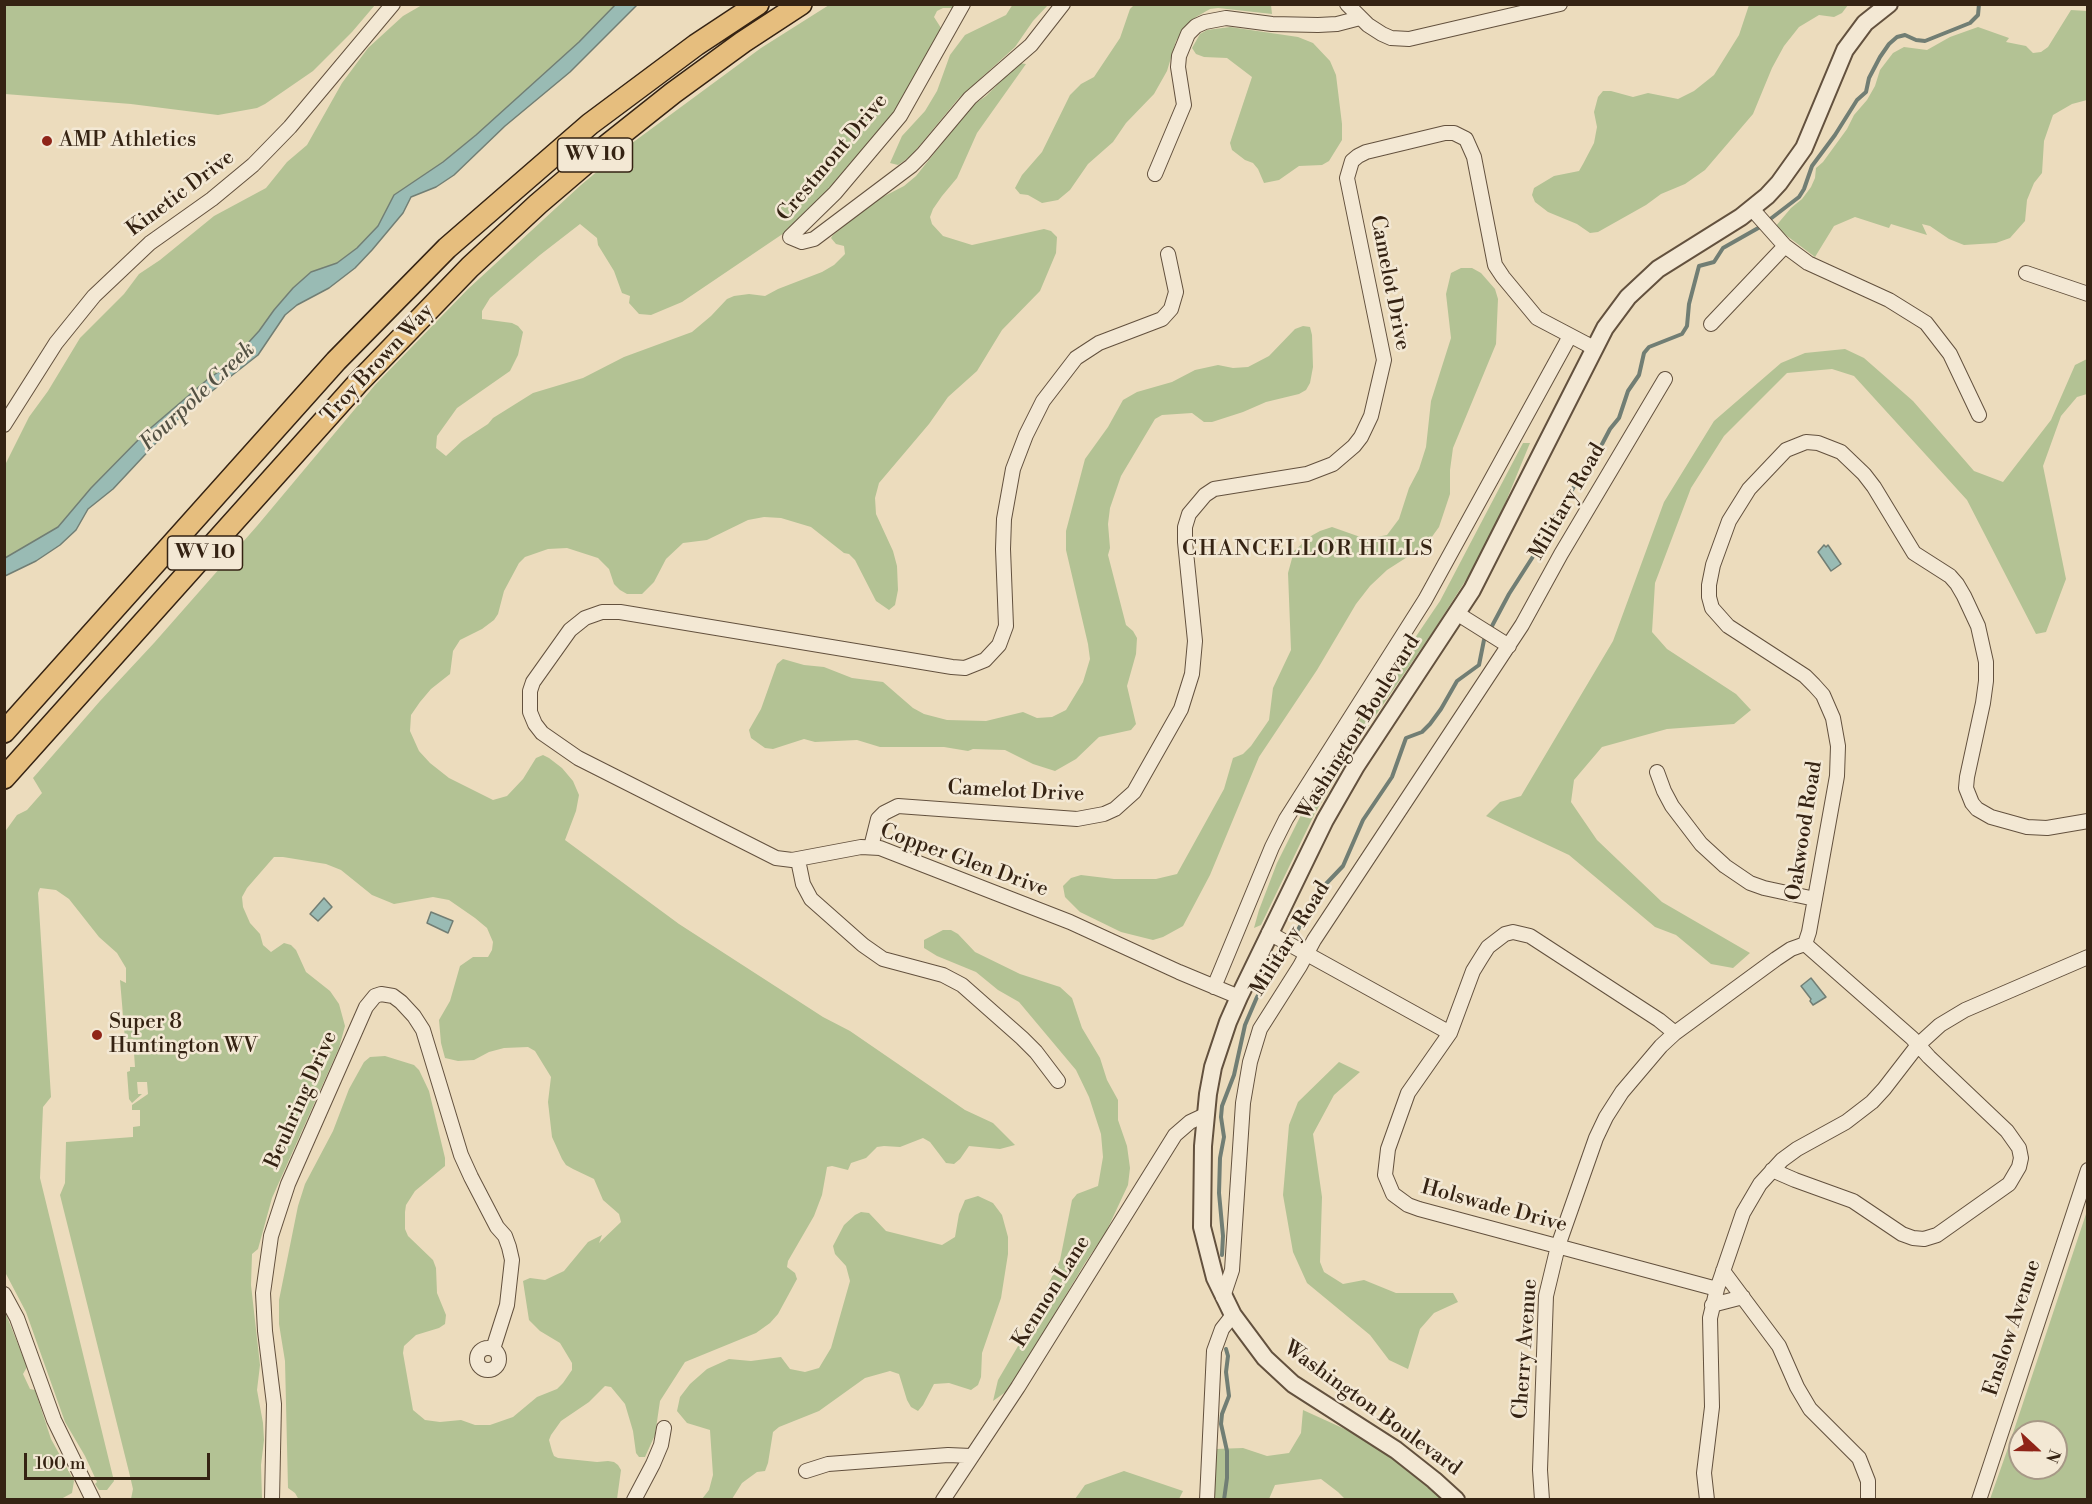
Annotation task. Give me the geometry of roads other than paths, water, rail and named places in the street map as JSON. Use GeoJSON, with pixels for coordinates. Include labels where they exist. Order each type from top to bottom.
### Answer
{"type":"FeatureCollection","features":[{"type":"Feature","properties":{"kind":"main road","name":"Troy Brown Way"},"geometry":{"type":"LineString","coordinates":[[4,732],[336,362],[447,248],[590,124],[696,45],[758,4]]}},
{"type":"Feature","properties":{"kind":"main road","name":"Troy Brown Way"},"geometry":{"type":"LineString","coordinates":[[4,778],[357,384],[470,267],[600,151],[734,49],[801,4]]}},
{"type":"Feature","properties":{"kind":"street","name":"Kinetic Drive"},"geometry":{"type":"LineString","coordinates":[[4,425],[56,343],[94,296],[150,243],[212,199],[253,165],[290,127],[393,4]]}},
{"type":"Feature","properties":{"kind":"street","name":"Crestmont Drive"},"geometry":{"type":"LineString","coordinates":[[963,4],[900,116],[835,193],[790,237],[802,242],[814,239],[911,166],[970,98],[1031,45],[1063,4]]}},
{"type":"Feature","properties":{"kind":"street"},"geometry":{"type":"LineString","coordinates":[[1347,4],[1360,18],[1382,34],[1391,38],[1409,39],[1560,4]]}},
{"type":"Feature","properties":{"kind":"street","name":"Washington Boulevard"},"geometry":{"type":"LineString","coordinates":[[1456,1500],[1415,1464],[1293,1384],[1265,1358],[1233,1315],[1215,1278],[1202,1227],[1201,1180],[1205,1115],[1213,1067],[1239,997],[1341,791],[1458,614],[1503,531],[1594,348],[1616,313],[1650,276],[1672,259],[1752,209],[1779,183],[1804,148],[1845,50],[1865,23],[1890,4]]}},
{"type":"Feature","properties":{"kind":"street"},"geometry":{"type":"LineString","coordinates":[[1155,174],[1184,105],[1178,68],[1179,56],[1188,34],[1196,26],[1204,22],[1226,18],[1272,24],[1318,25],[1337,24],[1360,18]]}},
{"type":"Feature","properties":{"kind":"street","name":"Camelot Drive"},"geometry":{"type":"LineString","coordinates":[[871,847],[874,827],[878,819],[898,806],[1077,819],[1104,814],[1125,802],[1134,792],[1180,709],[1192,674],[1195,641],[1185,542],[1185,526],[1189,514],[1205,495],[1215,489],[1307,474],[1333,464],[1354,446],[1371,416],[1384,360],[1348,187],[1348,169],[1358,156],[1366,152],[1445,133],[1454,133],[1466,139],[1474,157],[1495,265],[1530,311],[1546,323],[1594,348]]}},
{"type":"Feature","properties":{"kind":"street"},"geometry":{"type":"LineString","coordinates":[[1752,209],[1785,246],[1817,268],[1889,300],[1926,323],[1950,354],[1979,415]]}},
{"type":"Feature","properties":{"kind":"street"},"geometry":{"type":"LineString","coordinates":[[1712,324],[1785,246]]}},
{"type":"Feature","properties":{"kind":"street"},"geometry":{"type":"LineString","coordinates":[[1058,1081],[1022,1038],[962,985],[943,975],[884,959],[863,945],[811,899],[803,884],[798,860],[776,858],[605,772],[554,743],[542,733],[535,723],[530,712],[530,691],[538,673],[577,623],[594,614],[611,611],[952,667],[965,668],[985,660],[999,645],[1006,626],[1004,519],[1013,469],[1026,435],[1043,401],[1076,358],[1099,343],[1162,319],[1171,309],[1176,292],[1168,254]]}},
{"type":"Feature","properties":{"kind":"street"},"geometry":{"type":"LineString","coordinates":[[2026,273],[2088,294]]}},
{"type":"Feature","properties":{"kind":"street","name":"Washington Boulevard"},"geometry":{"type":"LineString","coordinates":[[1214,987],[1286,819],[1425,600],[1570,336]]}},
{"type":"Feature","properties":{"kind":"street","name":"Military Road"},"geometry":{"type":"LineString","coordinates":[[1223,1297],[1232,1270],[1243,1103],[1250,1062],[1265,1019],[1509,646],[1665,380]]}},
{"type":"Feature","properties":{"kind":"street","name":"Oakwood Road"},"geometry":{"type":"LineString","coordinates":[[1805,944],[1839,760],[1833,718],[1823,695],[1805,676],[1728,626],[1712,608],[1709,597],[1713,565],[1725,532],[1739,504],[1774,461],[1786,450],[1796,445],[1806,442],[1818,443],[1841,452],[1875,487],[1914,553],[1950,576],[1964,596],[1978,626],[1986,662],[1983,703],[1967,777],[1966,788],[1972,803],[1977,809],[1991,817],[2027,827],[2047,828],[2088,821]]}},
{"type":"Feature","properties":{"kind":"street"},"geometry":{"type":"LineString","coordinates":[[1458,614],[1509,646]]}},
{"type":"Feature","properties":{"kind":"street"},"geometry":{"type":"LineString","coordinates":[[1657,772],[1664,791],[1683,820],[1701,843],[1725,866],[1744,879],[1764,888],[1815,899]]}},
{"type":"Feature","properties":{"kind":"street","name":"Copper Glen Drive"},"geometry":{"type":"LineString","coordinates":[[798,860],[851,848],[871,847],[1070,922],[1239,997]]}},
{"type":"Feature","properties":{"kind":"street"},"geometry":{"type":"LineString","coordinates":[[1269,933],[1450,1033]]}},
{"type":"Feature","properties":{"kind":"street","name":"Holswade Drive"},"geometry":{"type":"LineString","coordinates":[[1675,1033],[1659,1020],[1538,941],[1521,933],[1504,934],[1496,939],[1473,971],[1450,1033],[1416,1079],[1401,1109],[1386,1162],[1385,1175],[1388,1185],[1399,1200],[1419,1209],[1717,1289]]}},
{"type":"Feature","properties":{"kind":"street"},"geometry":{"type":"LineString","coordinates":[[1772,1170],[1853,1201],[1902,1234],[1924,1239],[1937,1235],[2009,1184],[2019,1167],[2021,1158],[2014,1140],[1918,1045],[1805,944]]}},
{"type":"Feature","properties":{"kind":"street","name":"Cherry Avenue"},"geometry":{"type":"LineString","coordinates":[[1542,1500],[1540,1470],[1545,1315],[1549,1278],[1588,1158],[1606,1117],[1642,1066],[1675,1033],[1776,959],[1791,949],[1805,944]]}},
{"type":"Feature","properties":{"kind":"street"},"geometry":{"type":"LineString","coordinates":[[1707,1500],[1704,1473],[1712,1407],[1709,1330],[1712,1305],[1747,1206],[1760,1184],[1772,1170],[1797,1149],[1860,1113],[1884,1089],[1918,1045],[1940,1025],[1965,1010],[2088,957]]}},
{"type":"Feature","properties":{"kind":"street","name":"Beuhring Drive"},"geometry":{"type":"LineString","coordinates":[[272,1500],[274,1404],[263,1293],[271,1236],[288,1184],[366,1007],[375,996],[386,993],[393,996],[408,1009],[423,1030],[458,1148],[497,1227],[505,1236],[512,1260],[507,1305],[493,1349]]}},
{"type":"Feature","properties":{"kind":"street","name":"Kennon Lane"},"geometry":{"type":"LineString","coordinates":[[943,1500],[1018,1387],[1175,1136],[1190,1122],[1205,1115]]}},
{"type":"Feature","properties":{"kind":"street","name":"Enslow Avenue"},"geometry":{"type":"LineString","coordinates":[[1978,1500],[2088,1170]]}},
{"type":"Feature","properties":{"kind":"street"},"geometry":{"type":"LineString","coordinates":[[1723,1271],[1779,1346],[1797,1387],[1810,1409],[1859,1458],[1868,1481],[1868,1500]]}},
{"type":"Feature","properties":{"kind":"street"},"geometry":{"type":"LineString","coordinates":[[4,1294],[20,1324],[54,1420],[93,1500]]}},
{"type":"Feature","properties":{"kind":"street"},"geometry":{"type":"LineString","coordinates":[[1712,1305],[1743,1297]]}},
{"type":"Feature","properties":{"kind":"street"},"geometry":{"type":"LineString","coordinates":[[1207,1500],[1214,1352],[1222,1329],[1233,1315]]}},
{"type":"Feature","properties":{"kind":"street"},"geometry":{"type":"LineString","coordinates":[[634,1500],[661,1445],[664,1428]]}},
{"type":"Feature","properties":{"kind":"street"},"geometry":{"type":"LineString","coordinates":[[806,1471],[828,1464],[948,1455],[971,1456]]}},
{"type":"Feature","properties":{"kind":"water","name":"Fourpole Creek"},"geometry":{"type":"Polygon","coordinates":[[[616,4],[637,5],[570,72],[505,126],[454,175],[436,187],[411,197],[403,213],[355,268],[329,288],[297,305],[285,315],[258,355],[184,413],[113,489],[88,509],[76,530],[60,545],[36,561],[5,576],[5,558],[58,527],[91,488],[146,432],[208,379],[227,366],[259,331],[293,288],[311,272],[337,263],[357,248],[378,226],[394,195],[443,162],[476,135],[579,42],[616,4]]]}},
{"type":"Feature","properties":{"kind":"water"},"geometry":{"type":"Polygon","coordinates":[[[1824,545],[1826,547],[1828,545],[1841,564],[1831,571],[1818,552],[1824,545]]]}},
{"type":"Feature","properties":{"kind":"water"},"geometry":{"type":"Polygon","coordinates":[[[324,898],[332,907],[318,921],[310,914],[324,898]]]}},
{"type":"Feature","properties":{"kind":"water"},"geometry":{"type":"Polygon","coordinates":[[[431,912],[453,921],[448,933],[427,923],[431,912]]]}},
{"type":"Feature","properties":{"kind":"water"},"geometry":{"type":"Polygon","coordinates":[[[1811,978],[1826,997],[1813,1005],[1801,986],[1811,978]]]}},
{"type":"Feature","properties":{"kind":"waterway"},"geometry":{"type":"LineString","coordinates":[[1769,220],[1799,197],[1812,166],[1857,100],[1866,92],[1869,78],[1889,44],[1897,37],[1905,35],[1925,41],[1970,23],[1978,15],[1979,4]]}},
{"type":"Feature","properties":{"kind":"waterway"},"geometry":{"type":"LineString","coordinates":[[1492,626],[1534,555],[1545,529],[1619,418],[1628,391],[1639,375],[1644,353],[1649,347],[1682,334],[1687,326],[1689,304],[1699,266],[1714,262],[1723,248],[1760,227]]}},
{"type":"Feature","properties":{"kind":"waterway"},"geometry":{"type":"LineString","coordinates":[[1293,938],[1324,886],[1343,866],[1363,820],[1392,777],[1406,738],[1422,732],[1441,709],[1457,681],[1479,665],[1484,640]]}},
{"type":"Feature","properties":{"kind":"waterway"},"geometry":{"type":"LineString","coordinates":[[1222,1255],[1223,1236],[1219,1193],[1220,1158],[1224,1137],[1222,1106],[1234,1075],[1245,1025],[1257,997],[1287,951]]}},
{"type":"Feature","properties":{"kind":"waterway"},"geometry":{"type":"LineString","coordinates":[[1224,1500],[1227,1451],[1221,1424],[1229,1396],[1226,1349]]}},
{"type":"Feature","properties":{"kind":"place","name":"AMP Athletics"},"geometry":{"type":"Point","coordinates":[47,141]}},
{"type":"Feature","properties":{"kind":"place","name":"Super 8 Huntington WV"},"geometry":{"type":"Point","coordinates":[97,1035]}},
{"type":"Feature","properties":{"kind":"district","name":"CHANCELLOR HILLS"},"geometry":{"type":"Point","coordinates":[1308,550]}}]}
